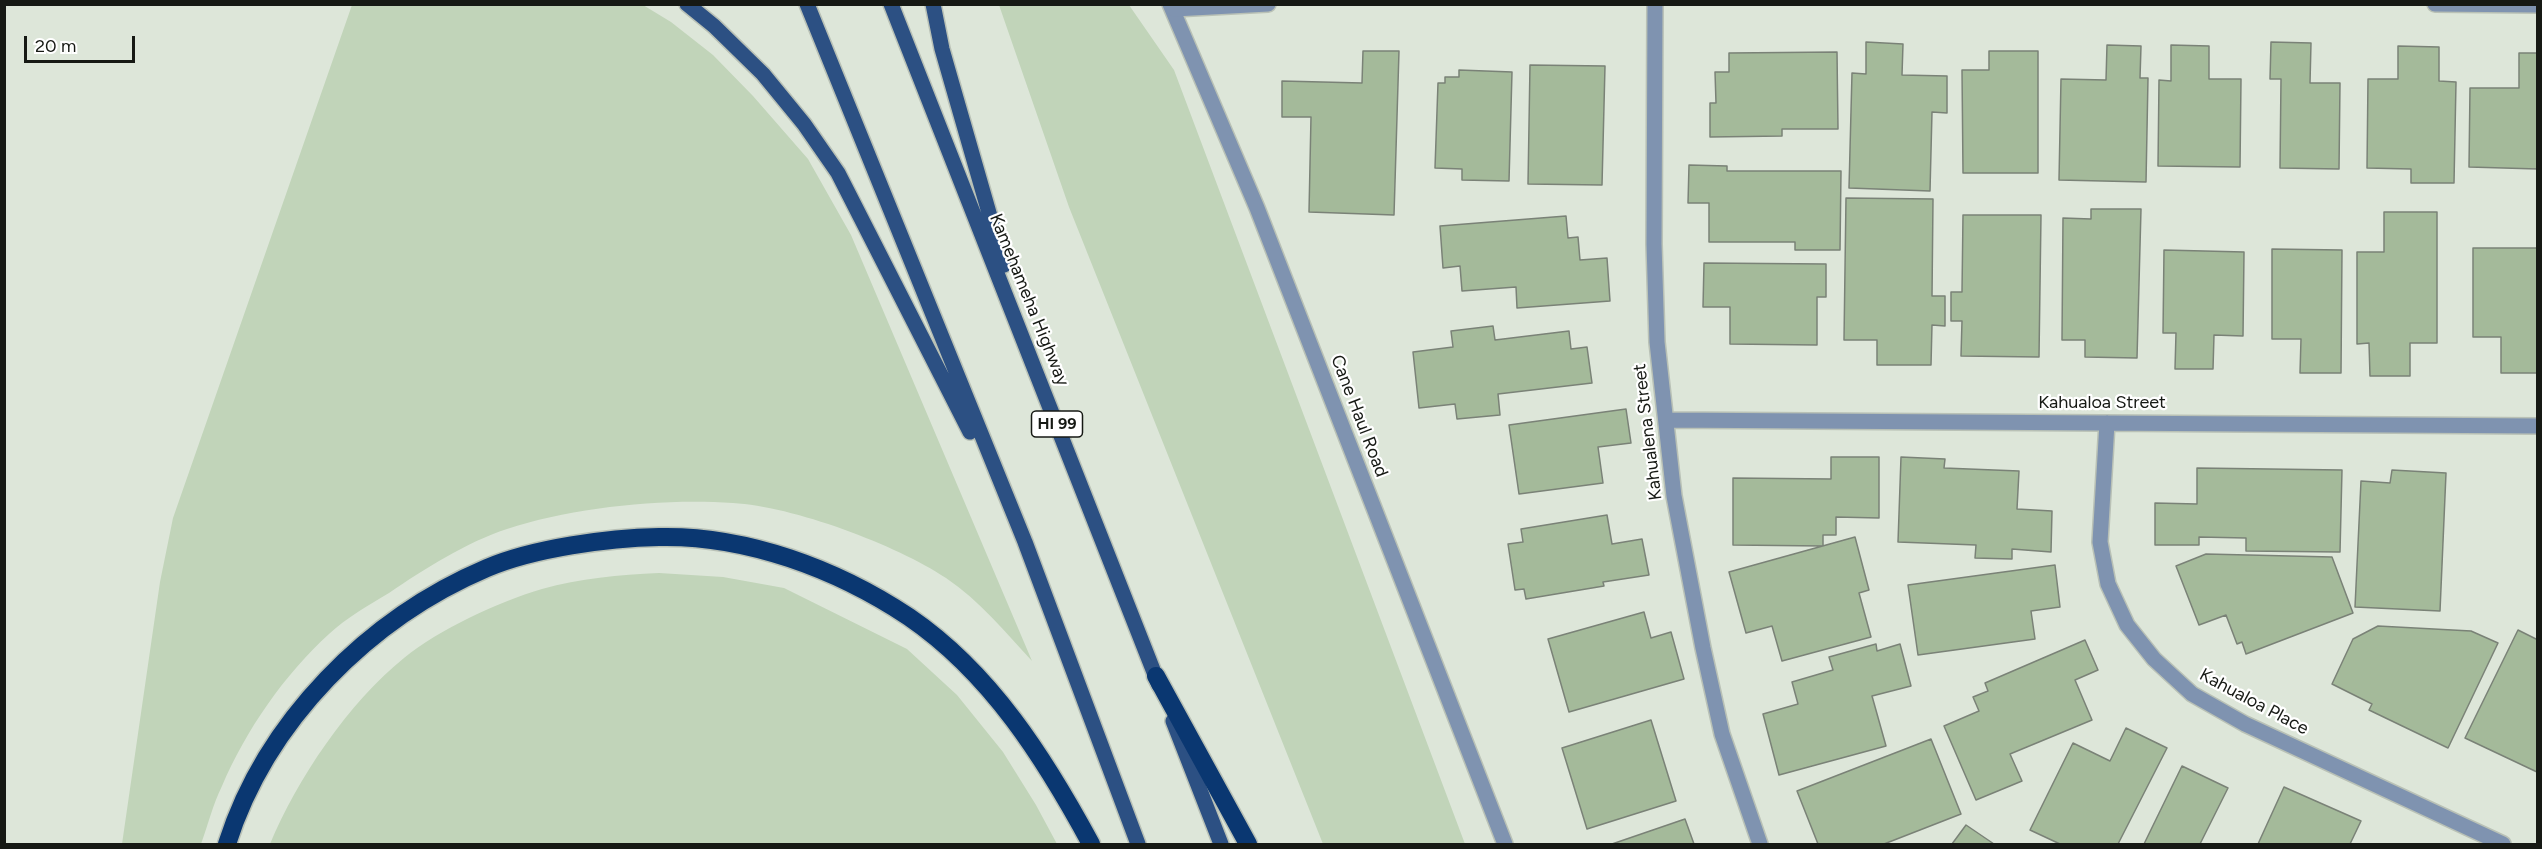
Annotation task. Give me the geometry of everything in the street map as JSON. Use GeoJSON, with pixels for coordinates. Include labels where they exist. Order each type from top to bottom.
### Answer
{"type":"FeatureCollection","features":[{"type":"Feature","properties":{"kind":"highway"},"geometry":{"type":"LineString","coordinates":[[227,844],[249,789],[270,751],[302,706],[333,671],[377,633],[427,600],[488,568],[538,553],[592,543],[660,537],[720,542],[787,556],[851,585],[909,617],[956,655],[1000,700],[1036,750],[1091,844]]}},
{"type":"Feature","properties":{"kind":"highway"},"geometry":{"type":"LineString","coordinates":[[1155,676],[1248,844]]}},
{"type":"Feature","properties":{"kind":"main road"},"geometry":{"type":"LineString","coordinates":[[687,4],[714,26],[763,74],[804,124],[838,173],[1025,542]]}},
{"type":"Feature","properties":{"kind":"main road"},"geometry":{"type":"LineString","coordinates":[[807,4],[1025,542],[1138,844]]}},
{"type":"Feature","properties":{"kind":"main road","name":"Kamehameha Highway"},"geometry":{"type":"LineString","coordinates":[[891,4],[1221,844]]}},
{"type":"Feature","properties":{"kind":"main road"},"geometry":{"type":"LineString","coordinates":[[933,4],[942,49],[1028,348]]}},
{"type":"Feature","properties":{"kind":"street"},"geometry":{"type":"LineString","coordinates":[[1172,7],[1268,4]]}},
{"type":"Feature","properties":{"kind":"street","name":"Kahualena Street"},"geometry":{"type":"LineString","coordinates":[[1655,4],[1654,244],[1657,342],[1674,496],[1722,735],[1760,844]]}},
{"type":"Feature","properties":{"kind":"street"},"geometry":{"type":"LineString","coordinates":[[2434,4],[2538,6]]}},
{"type":"Feature","properties":{"kind":"street","name":"Cane Haul Road"},"geometry":{"type":"LineString","coordinates":[[1172,7],[1262,219],[1505,844]]}},
{"type":"Feature","properties":{"kind":"street","name":"Kahualoa Street"},"geometry":{"type":"LineString","coordinates":[[1666,420],[2538,426]]}},
{"type":"Feature","properties":{"kind":"street","name":"Kahualoa Place"},"geometry":{"type":"LineString","coordinates":[[2107,423],[2100,542],[2108,584],[2127,625],[2154,659],[2192,694],[2246,724],[2503,844]]}},
{"type":"Feature","properties":{"kind":"green space"},"geometry":{"type":"Polygon","coordinates":[[[352,5],[643,5],[671,22],[713,55],[753,96],[808,159],[851,235],[1032,661],[981,607],[946,578],[925,565],[873,541],[813,519],[757,506],[706,502],[649,503],[560,515],[492,534],[461,549],[358,612],[329,634],[282,685],[255,724],[219,793],[201,844],[122,844],[160,582],[173,518],[352,5]]]}},
{"type":"Feature","properties":{"kind":"green space"},"geometry":{"type":"Polygon","coordinates":[[[999,5],[1129,5],[1174,70],[1465,844],[1323,844],[1069,207],[999,5]]]}},
{"type":"Feature","properties":{"kind":"green space"},"geometry":{"type":"Polygon","coordinates":[[[659,573],[723,577],[784,588],[907,649],[957,695],[1003,752],[1057,844],[270,844],[281,819],[326,743],[364,696],[418,647],[470,618],[542,589],[600,578],[659,573]]]}},
{"type":"Feature","properties":{"kind":"building"},"geometry":{"type":"Polygon","coordinates":[[[1866,42],[1903,44],[1902,75],[1947,76],[1947,113],[1932,112],[1930,191],[1849,188],[1852,73],[1866,74],[1866,42]]]}},
{"type":"Feature","properties":{"kind":"building"},"geometry":{"type":"Polygon","coordinates":[[[2271,42],[2311,43],[2310,83],[2340,83],[2339,169],[2280,168],[2281,79],[2270,79],[2271,42]]]}},
{"type":"Feature","properties":{"kind":"building"},"geometry":{"type":"Polygon","coordinates":[[[2107,45],[2141,46],[2140,78],[2148,78],[2146,182],[2059,180],[2061,79],[2106,80],[2107,45]]]}},
{"type":"Feature","properties":{"kind":"building"},"geometry":{"type":"Polygon","coordinates":[[[2171,45],[2209,46],[2209,79],[2241,79],[2240,167],[2158,166],[2159,80],[2171,81],[2171,45]]]}},
{"type":"Feature","properties":{"kind":"building"},"geometry":{"type":"Polygon","coordinates":[[[2398,46],[2439,47],[2439,81],[2456,82],[2454,183],[2411,183],[2411,169],[2367,168],[2368,79],[2398,79],[2398,46]]]}},
{"type":"Feature","properties":{"kind":"building"},"geometry":{"type":"Polygon","coordinates":[[[1363,51],[1399,51],[1394,215],[1309,212],[1311,117],[1282,117],[1282,81],[1362,83],[1363,51]]]}},
{"type":"Feature","properties":{"kind":"building"},"geometry":{"type":"Polygon","coordinates":[[[1989,51],[2038,51],[2038,173],[1963,173],[1962,70],[1989,70],[1989,51]]]}},
{"type":"Feature","properties":{"kind":"building"},"geometry":{"type":"Polygon","coordinates":[[[1837,52],[1838,129],[1782,129],[1782,136],[1710,137],[1710,103],[1716,103],[1715,72],[1729,72],[1729,53],[1837,52]]]}},
{"type":"Feature","properties":{"kind":"building"},"geometry":{"type":"Polygon","coordinates":[[[2519,53],[2538,53],[2538,169],[2469,167],[2470,88],[2519,88],[2519,53]]]}},
{"type":"Feature","properties":{"kind":"building"},"geometry":{"type":"Polygon","coordinates":[[[1530,65],[1605,66],[1602,185],[1528,184],[1530,65]]]}},
{"type":"Feature","properties":{"kind":"building"},"geometry":{"type":"Polygon","coordinates":[[[1459,70],[1512,72],[1509,181],[1462,180],[1462,169],[1435,168],[1438,83],[1445,83],[1445,77],[1459,77],[1459,70]]]}},
{"type":"Feature","properties":{"kind":"building"},"geometry":{"type":"Polygon","coordinates":[[[1689,165],[1727,166],[1727,171],[1841,171],[1840,250],[1795,250],[1795,242],[1709,242],[1709,203],[1688,203],[1689,165]]]}},
{"type":"Feature","properties":{"kind":"building"},"geometry":{"type":"Polygon","coordinates":[[[1846,198],[1933,199],[1932,296],[1945,296],[1945,326],[1932,325],[1931,365],[1877,365],[1877,340],[1844,340],[1846,198]]]}},
{"type":"Feature","properties":{"kind":"building"},"geometry":{"type":"Polygon","coordinates":[[[2091,209],[2141,209],[2137,358],[2085,357],[2085,340],[2062,340],[2063,218],[2091,219],[2091,209]]]}},
{"type":"Feature","properties":{"kind":"building"},"geometry":{"type":"Polygon","coordinates":[[[2384,212],[2437,212],[2437,343],[2410,343],[2410,376],[2370,376],[2369,343],[2357,344],[2357,252],[2384,252],[2384,212]]]}},
{"type":"Feature","properties":{"kind":"building"},"geometry":{"type":"Polygon","coordinates":[[[1963,215],[2041,215],[2039,357],[1961,356],[1962,321],[1951,321],[1951,292],[1962,292],[1963,215]]]}},
{"type":"Feature","properties":{"kind":"building"},"geometry":{"type":"Polygon","coordinates":[[[1566,216],[1568,238],[1578,237],[1580,260],[1607,258],[1610,301],[1517,308],[1516,287],[1462,291],[1460,266],[1443,268],[1440,226],[1566,216]]]}},
{"type":"Feature","properties":{"kind":"building"},"geometry":{"type":"Polygon","coordinates":[[[2473,248],[2538,248],[2538,373],[2501,373],[2501,337],[2473,337],[2473,248]]]}},
{"type":"Feature","properties":{"kind":"building"},"geometry":{"type":"Polygon","coordinates":[[[2272,249],[2342,250],[2341,373],[2300,373],[2301,339],[2272,339],[2272,249]]]}},
{"type":"Feature","properties":{"kind":"building"},"geometry":{"type":"Polygon","coordinates":[[[2164,250],[2244,252],[2243,336],[2214,335],[2213,369],[2175,369],[2176,333],[2163,333],[2164,250]]]}},
{"type":"Feature","properties":{"kind":"building"},"geometry":{"type":"Polygon","coordinates":[[[1704,263],[1826,264],[1826,297],[1817,297],[1817,345],[1730,344],[1730,307],[1703,307],[1704,263]]]}},
{"type":"Feature","properties":{"kind":"building"},"geometry":{"type":"Polygon","coordinates":[[[1493,326],[1495,340],[1569,331],[1571,349],[1587,347],[1592,383],[1498,394],[1500,415],[1457,419],[1455,404],[1419,408],[1413,352],[1453,347],[1451,331],[1493,326]]]}},
{"type":"Feature","properties":{"kind":"building"},"geometry":{"type":"Polygon","coordinates":[[[1626,409],[1631,443],[1598,447],[1603,483],[1519,494],[1509,425],[1626,409]]]}},
{"type":"Feature","properties":{"kind":"building"},"geometry":{"type":"Polygon","coordinates":[[[1831,457],[1879,457],[1879,518],[1836,517],[1836,535],[1823,535],[1823,546],[1733,545],[1733,478],[1831,479],[1831,457]]]}},
{"type":"Feature","properties":{"kind":"building"},"geometry":{"type":"Polygon","coordinates":[[[1901,457],[1945,459],[1944,468],[2019,471],[2017,509],[2052,511],[2051,552],[2012,549],[2012,559],[1975,558],[1976,545],[1898,542],[1901,457]]]}},
{"type":"Feature","properties":{"kind":"building"},"geometry":{"type":"Polygon","coordinates":[[[2197,468],[2342,470],[2340,552],[2246,551],[2246,538],[2199,537],[2199,545],[2155,545],[2155,503],[2197,504],[2197,468]]]}},
{"type":"Feature","properties":{"kind":"building"},"geometry":{"type":"Polygon","coordinates":[[[2392,470],[2446,473],[2440,611],[2355,607],[2361,481],[2390,483],[2392,470]]]}},
{"type":"Feature","properties":{"kind":"building"},"geometry":{"type":"Polygon","coordinates":[[[1607,515],[1612,544],[1642,539],[1649,575],[1603,582],[1604,586],[1526,599],[1524,589],[1515,590],[1508,544],[1523,542],[1521,529],[1607,515]]]}},
{"type":"Feature","properties":{"kind":"building"},"geometry":{"type":"Polygon","coordinates":[[[1855,537],[1869,590],[1859,593],[1871,637],[1782,661],[1772,626],[1746,633],[1729,572],[1855,537]]]}},
{"type":"Feature","properties":{"kind":"building"},"geometry":{"type":"Polygon","coordinates":[[[2206,554],[2332,557],[2353,613],[2246,654],[2242,642],[2237,644],[2226,615],[2199,625],[2176,566],[2206,554]]]}},
{"type":"Feature","properties":{"kind":"building"},"geometry":{"type":"Polygon","coordinates":[[[2055,565],[2060,607],[2031,611],[2035,639],[1918,655],[1908,585],[2055,565]]]}},
{"type":"Feature","properties":{"kind":"building"},"geometry":{"type":"Polygon","coordinates":[[[1644,612],[1651,638],[1671,632],[1684,679],[1569,712],[1548,639],[1644,612]]]}},
{"type":"Feature","properties":{"kind":"building"},"geometry":{"type":"Polygon","coordinates":[[[2378,626],[2471,631],[2498,643],[2448,748],[2369,710],[2372,704],[2332,684],[2353,639],[2378,626]]]}},
{"type":"Feature","properties":{"kind":"building"},"geometry":{"type":"Polygon","coordinates":[[[2518,630],[2538,640],[2537,772],[2465,738],[2518,630]]]}},
{"type":"Feature","properties":{"kind":"building"},"geometry":{"type":"Polygon","coordinates":[[[2085,640],[2098,670],[2075,680],[2092,720],[2010,754],[2022,781],[1976,800],[1944,726],[1979,711],[1973,697],[1988,691],[1985,683],[2085,640]]]}},
{"type":"Feature","properties":{"kind":"building"},"geometry":{"type":"Polygon","coordinates":[[[1876,644],[1877,651],[1900,644],[1911,686],[1872,696],[1886,746],[1779,775],[1763,714],[1798,704],[1792,682],[1833,670],[1829,657],[1876,644]]]}},
{"type":"Feature","properties":{"kind":"building"},"geometry":{"type":"Polygon","coordinates":[[[1651,720],[1676,801],[1587,829],[1562,748],[1651,720]]]}},
{"type":"Feature","properties":{"kind":"building"},"geometry":{"type":"Polygon","coordinates":[[[2126,728],[2167,748],[2118,844],[2060,844],[2030,830],[2073,743],[2110,761],[2126,728]]]}},
{"type":"Feature","properties":{"kind":"building"},"geometry":{"type":"Polygon","coordinates":[[[1931,739],[1961,814],[1884,844],[1818,844],[1797,791],[1931,739]]]}},
{"type":"Feature","properties":{"kind":"building"},"geometry":{"type":"Polygon","coordinates":[[[2182,766],[2228,788],[2200,844],[2144,844],[2182,766]]]}},
{"type":"Feature","properties":{"kind":"building"},"geometry":{"type":"Polygon","coordinates":[[[2284,787],[2361,821],[2350,844],[2258,844],[2284,787]]]}},
{"type":"Feature","properties":{"kind":"building"},"geometry":{"type":"Polygon","coordinates":[[[1685,819],[1694,844],[1612,844],[1685,819]]]}},
{"type":"Feature","properties":{"kind":"building"},"geometry":{"type":"Polygon","coordinates":[[[1966,825],[1994,844],[1952,844],[1966,825]]]}}]}
